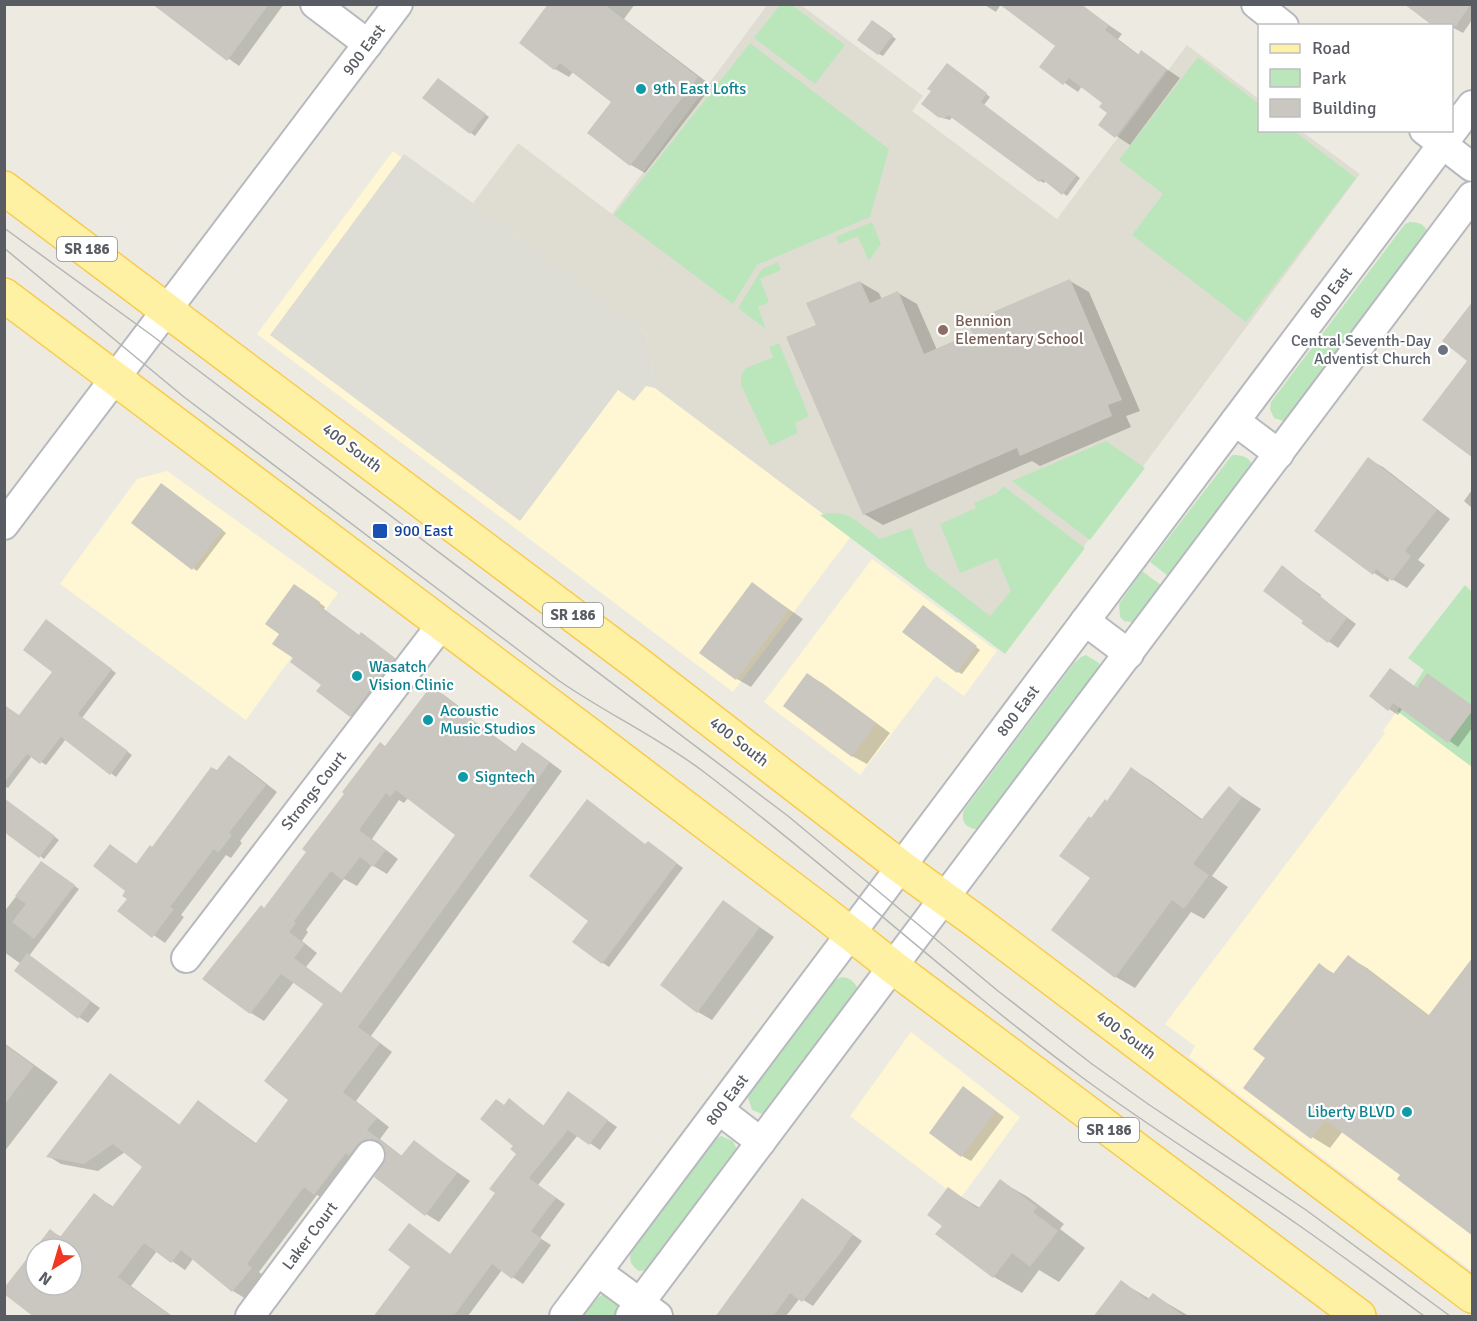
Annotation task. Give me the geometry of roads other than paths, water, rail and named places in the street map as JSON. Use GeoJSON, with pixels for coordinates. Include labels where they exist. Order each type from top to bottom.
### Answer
{"type":"FeatureCollection","features":[{"type":"Feature","properties":{"kind":"main road","name":"400 South"},"geometry":{"type":"LineString","coordinates":[[4,188],[629,657],[901,867],[1473,1296]]}},
{"type":"Feature","properties":{"kind":"main road","name":"SR 186"},"geometry":{"type":"LineString","coordinates":[[4,295],[1359,1317]]}},
{"type":"Feature","properties":{"kind":"street"},"geometry":{"type":"LineString","coordinates":[[315,4],[368,45]]}},
{"type":"Feature","properties":{"kind":"street","name":"900 East"},"geometry":{"type":"LineString","coordinates":[[4,525],[398,4]]}},
{"type":"Feature","properties":{"kind":"street"},"geometry":{"type":"LineString","coordinates":[[1256,4],[1281,24]]}},
{"type":"Feature","properties":{"kind":"street","name":"800 East"},"geometry":{"type":"LineString","coordinates":[[1453,122],[1473,105]]}},
{"type":"Feature","properties":{"kind":"street"},"geometry":{"type":"LineString","coordinates":[[1434,138],[1473,167]]}},
{"type":"Feature","properties":{"kind":"street","name":"800 East"},"geometry":{"type":"LineString","coordinates":[[564,1317],[1235,421],[1434,138]]}},
{"type":"Feature","properties":{"kind":"street"},"geometry":{"type":"LineString","coordinates":[[598,1272],[642,1312],[761,1142],[1473,196]]}},
{"type":"Feature","properties":{"kind":"street"},"geometry":{"type":"LineString","coordinates":[[1235,421],[1279,454]]}},
{"type":"Feature","properties":{"kind":"street"},"geometry":{"type":"LineString","coordinates":[[1085,621],[1129,654]]}},
{"type":"Feature","properties":{"kind":"street","name":"Strongs Court"},"geometry":{"type":"LineString","coordinates":[[186,958],[442,624]]}},
{"type":"Feature","properties":{"kind":"street"},"geometry":{"type":"LineString","coordinates":[[719,1110],[761,1142]]}},
{"type":"Feature","properties":{"kind":"street","name":"Laker Court"},"geometry":{"type":"LineString","coordinates":[[250,1317],[370,1155]]}},
{"type":"Feature","properties":{"kind":"tram line"},"geometry":{"type":"LineString","coordinates":[[4,228],[150,334],[788,816],[998,991],[1092,1064],[1306,1210],[1450,1316]]}},
{"type":"Feature","properties":{"kind":"tram line"},"geometry":{"type":"LineString","coordinates":[[4,248],[184,397],[558,680],[668,747],[704,772],[1034,1041],[1083,1078],[1297,1224],[1424,1316]]}},
{"type":"Feature","properties":{"kind":"place","name":"9th East Lofts"},"geometry":{"type":"Point","coordinates":[641,89]}},
{"type":"Feature","properties":{"kind":"place","name":"Bennion Elementary School"},"geometry":{"type":"Point","coordinates":[943,330]}},
{"type":"Feature","properties":{"kind":"place","name":"Central Seventh-Day Adventist Church"},"geometry":{"type":"Point","coordinates":[1443,350]}},
{"type":"Feature","properties":{"kind":"place","name":"900 East"},"geometry":{"type":"Point","coordinates":[380,531]}},
{"type":"Feature","properties":{"kind":"place","name":"Wasatch Vision Clinic"},"geometry":{"type":"Point","coordinates":[357,676]}},
{"type":"Feature","properties":{"kind":"place","name":"Acoustic Music Studios"},"geometry":{"type":"Point","coordinates":[428,720]}},
{"type":"Feature","properties":{"kind":"place","name":"Signtech"},"geometry":{"type":"Point","coordinates":[463,777]}},
{"type":"Feature","properties":{"kind":"place","name":"Liberty BLVD"},"geometry":{"type":"Point","coordinates":[1407,1112]}}]}
